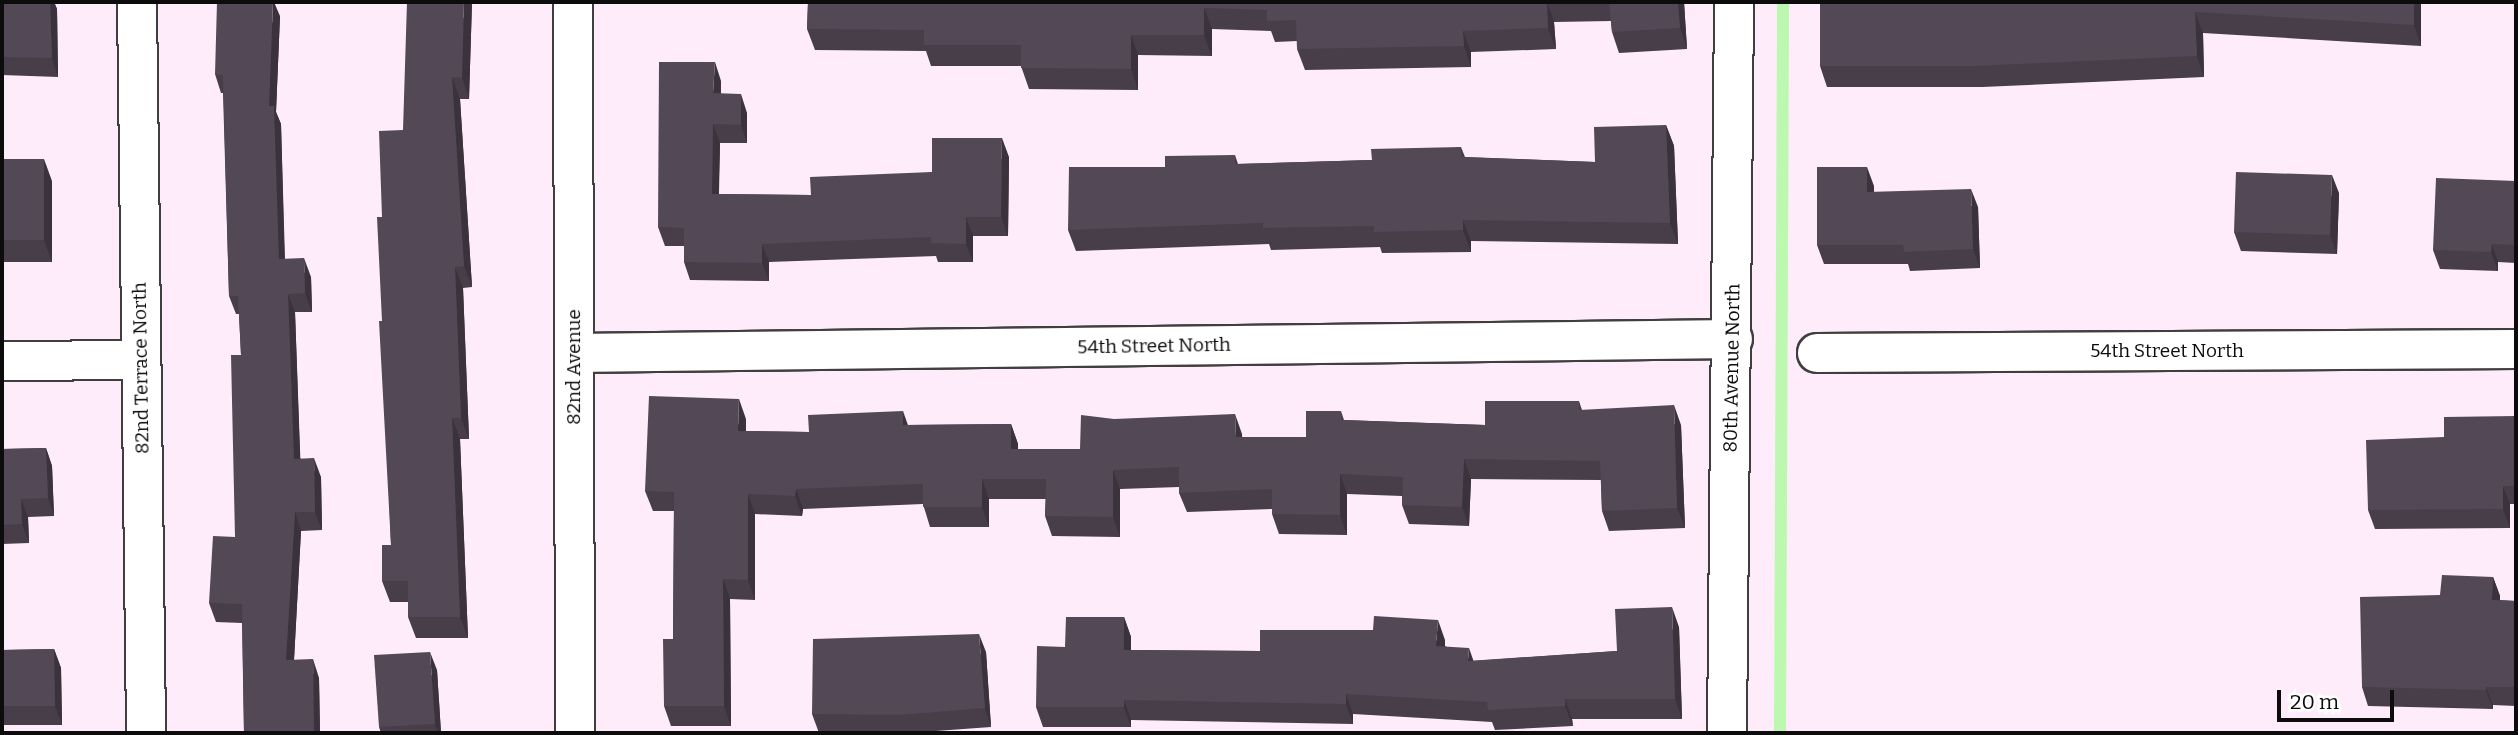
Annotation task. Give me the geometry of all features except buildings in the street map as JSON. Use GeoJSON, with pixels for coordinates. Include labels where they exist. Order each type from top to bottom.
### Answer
{"type":"FeatureCollection","features":[{"type":"Feature","properties":{"kind":"street","name":"82nd Terrace North"},"geometry":{"type":"LineString","coordinates":[[137,2],[146,733]]}},
{"type":"Feature","properties":{"kind":"street","name":"82nd Avenue"},"geometry":{"type":"LineString","coordinates":[[573,2],[575,733]]}},
{"type":"Feature","properties":{"kind":"street","name":"80th Avenue North"},"geometry":{"type":"LineString","coordinates":[[1727,733],[1733,339],[1734,2]]}},
{"type":"Feature","properties":{"kind":"street","name":"54th Street North"},"geometry":{"type":"LineString","coordinates":[[574,353],[1733,339]]}},
{"type":"Feature","properties":{"kind":"street","name":"54th Street North"},"geometry":{"type":"LineString","coordinates":[[1817,354],[2516,348]]}},
{"type":"Feature","properties":{"kind":"street"},"geometry":{"type":"LineString","coordinates":[[2,361],[141,360]]}},
{"type":"Feature","properties":{"kind":"waterway"},"geometry":{"type":"LineString","coordinates":[[1780,733],[1783,2]]}}]}
